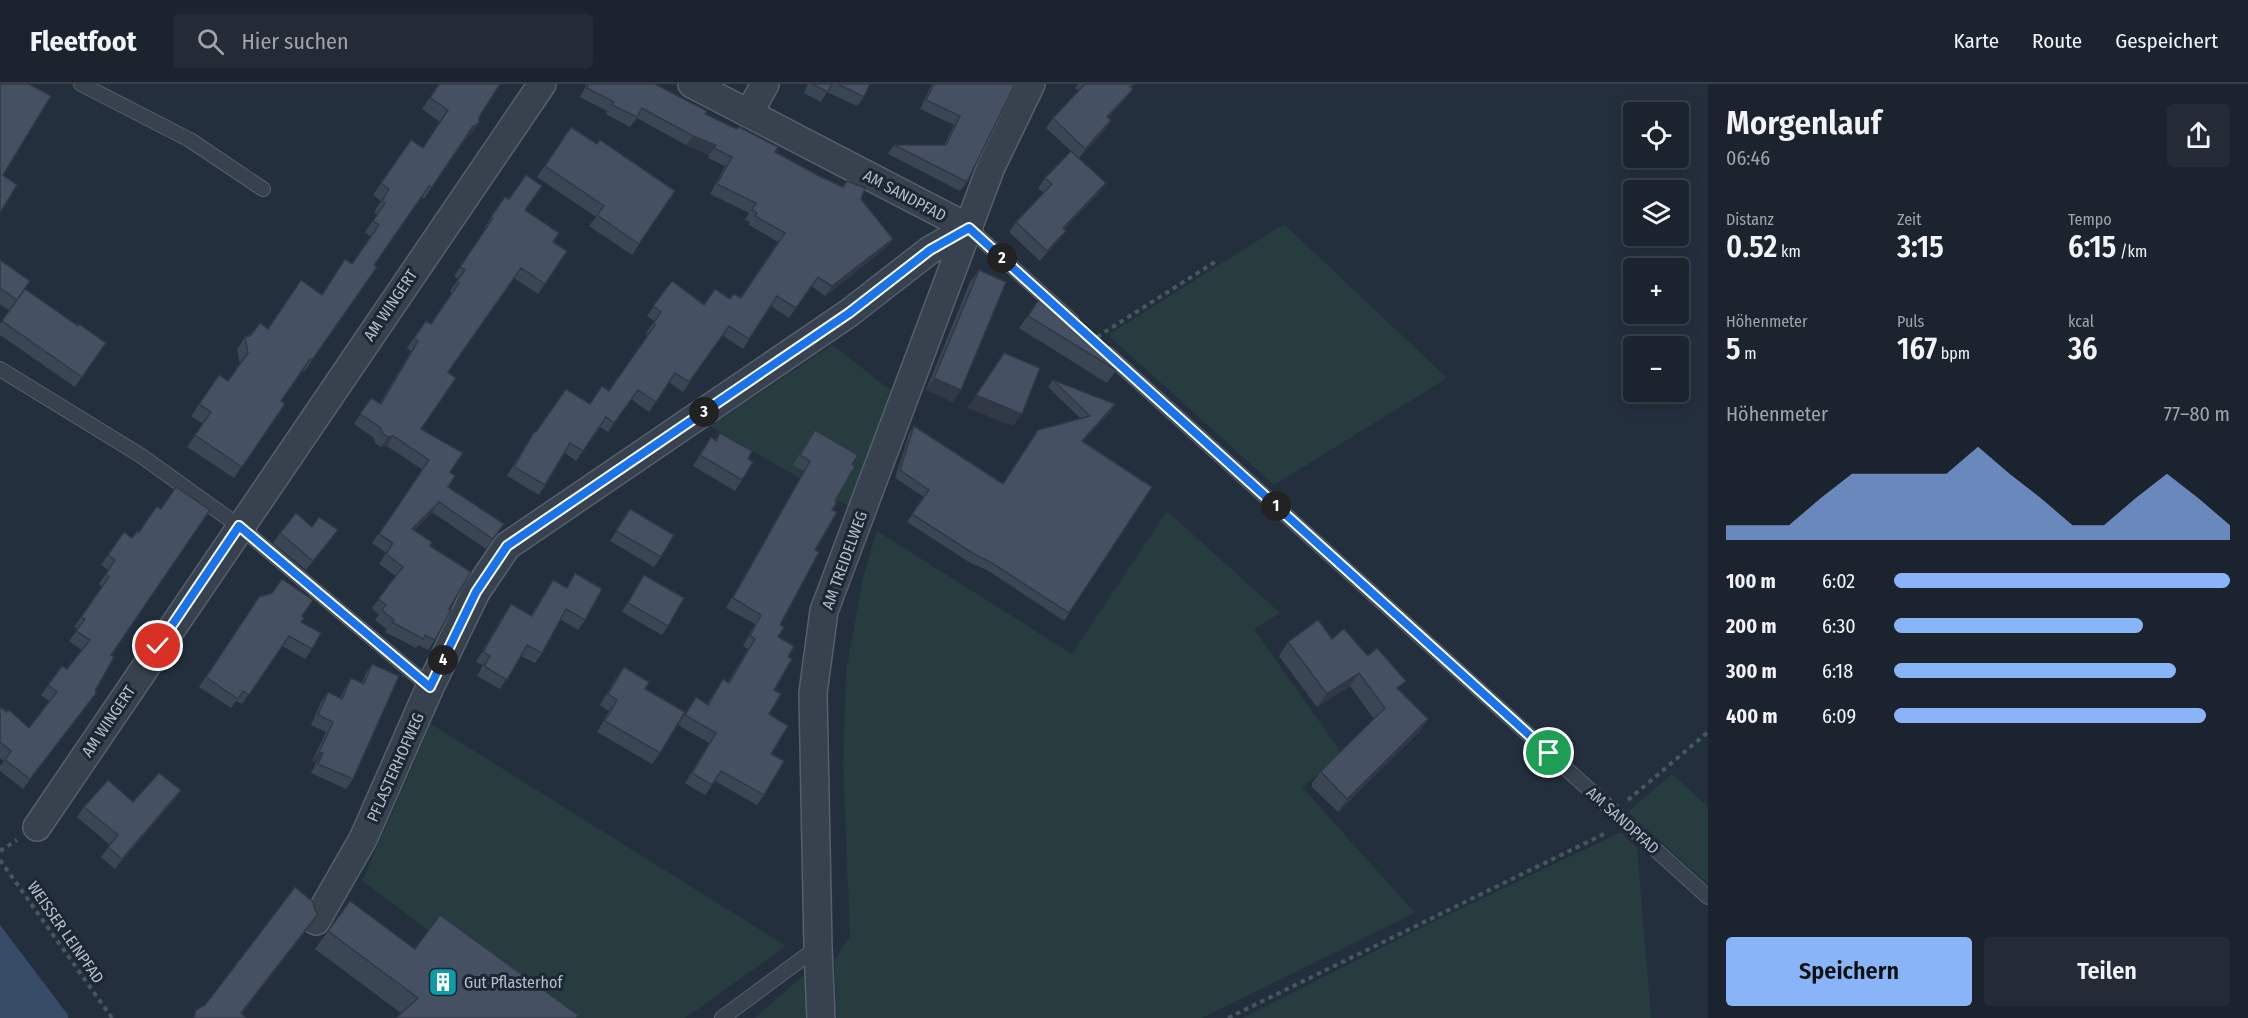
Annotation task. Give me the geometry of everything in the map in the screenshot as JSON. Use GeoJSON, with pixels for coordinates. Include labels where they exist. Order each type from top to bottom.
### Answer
{"type":"FeatureCollection","features":[{"type":"Feature","properties":{"kind":"street","name":"AM WINGERT"},"geometry":{"type":"LineString","coordinates":[[36,826],[542,84]]}},
{"type":"Feature","properties":{"kind":"street","name":"AM SANDPFAD"},"geometry":{"type":"LineString","coordinates":[[692,84],[969,228]]}},
{"type":"Feature","properties":{"kind":"street"},"geometry":{"type":"LineString","coordinates":[[749,113],[765,84]]}},
{"type":"Feature","properties":{"kind":"street"},"geometry":{"type":"LineString","coordinates":[[969,228],[991,167],[1031,84]]}},
{"type":"Feature","properties":{"kind":"street","name":"PFLASTERHOFWEG"},"geometry":{"type":"LineString","coordinates":[[316,921],[363,839],[430,687],[476,592],[507,546],[840,320],[930,250],[969,228]]}},
{"type":"Feature","properties":{"kind":"street","name":"AM TREIDELWEG"},"geometry":{"type":"LineString","coordinates":[[821,1018],[813,693],[824,611],[969,228]]}},
{"type":"Feature","properties":{"kind":"lane"},"geometry":{"type":"LineString","coordinates":[[81,84],[190,140],[263,189]]}},
{"type":"Feature","properties":{"kind":"lane","name":"AM SANDPFAD"},"geometry":{"type":"LineString","coordinates":[[969,228],[1708,897]]}},
{"type":"Feature","properties":{"kind":"lane"},"geometry":{"type":"LineString","coordinates":[[0,369],[141,455],[239,526],[430,687]]}},
{"type":"Feature","properties":{"kind":"lane"},"geometry":{"type":"LineString","coordinates":[[722,1018],[818,947]]}},
{"type":"Feature","properties":{"kind":"path"},"geometry":{"type":"LineString","coordinates":[[1096,344],[1218,260]]}},
{"type":"Feature","properties":{"kind":"path"},"geometry":{"type":"LineString","coordinates":[[1614,812],[1708,732]]}},
{"type":"Feature","properties":{"kind":"path"},"geometry":{"type":"LineString","coordinates":[[1228,1018],[1627,823]]}},
{"type":"Feature","properties":{"kind":"path","name":"WEISSER LEINPFAD"},"geometry":{"type":"LineString","coordinates":[[0,860],[112,1018]]}},
{"type":"Feature","properties":{"kind":"green space"},"geometry":{"type":"Polygon","coordinates":[[[1284,224],[1447,378],[1274,485],[1108,335],[1284,224]]]}},
{"type":"Feature","properties":{"kind":"green space"},"geometry":{"type":"Polygon","coordinates":[[[832,345],[893,392],[851,508],[710,426],[832,345]]]}},
{"type":"Feature","properties":{"kind":"green space"},"geometry":{"type":"Polygon","coordinates":[[[1167,511],[1280,613],[1254,629],[1343,755],[1302,787],[1415,913],[1202,1018],[837,1018],[834,961],[850,936],[843,762],[846,672],[863,578],[877,531],[1072,654],[1167,511]]]}},
{"type":"Feature","properties":{"kind":"green space"},"geometry":{"type":"Polygon","coordinates":[[[431,724],[786,946],[685,1018],[546,1018],[362,881],[431,724]]]}},
{"type":"Feature","properties":{"kind":"green space"},"geometry":{"type":"Polygon","coordinates":[[[1672,774],[1708,807],[1708,884],[1628,812],[1672,774]]]}},
{"type":"Feature","properties":{"kind":"green space"},"geometry":{"type":"Polygon","coordinates":[[[1621,832],[1637,849],[1651,1018],[1243,1018],[1427,925],[1621,832]]]}},
{"type":"Feature","properties":{"kind":"green space"},"geometry":{"type":"Polygon","coordinates":[[[806,973],[809,1018],[755,1018],[806,973]]]}},
{"type":"Feature","properties":{"kind":"water"},"geometry":{"type":"Polygon","coordinates":[[[0,925],[68,1015],[68,1018],[0,1018],[0,925]]]}},
{"type":"Feature","properties":{"kind":"building"},"geometry":{"type":"Polygon","coordinates":[[[0,84],[29,84],[51,96],[3,175],[17,185],[0,213],[0,84]]]}},
{"type":"Feature","properties":{"kind":"building"},"geometry":{"type":"Polygon","coordinates":[[[439,84],[500,84],[479,117],[479,123],[473,126],[432,187],[429,186],[374,265],[377,267],[281,401],[285,404],[242,467],[195,435],[211,412],[199,404],[219,375],[228,381],[248,353],[245,337],[250,336],[260,323],[268,329],[301,280],[322,295],[345,259],[352,264],[379,225],[373,221],[385,203],[382,201],[389,189],[381,183],[411,140],[423,148],[448,110],[430,98],[439,84]]]}},
{"type":"Feature","properties":{"kind":"building"},"geometry":{"type":"Polygon","coordinates":[[[589,84],[655,84],[707,111],[705,114],[737,129],[739,127],[778,147],[775,152],[819,176],[843,187],[847,181],[865,188],[861,199],[893,239],[832,286],[818,277],[796,308],[777,296],[749,339],[729,326],[689,382],[675,373],[656,402],[638,390],[614,423],[606,417],[583,451],[570,443],[545,485],[514,467],[534,432],[566,389],[590,404],[602,386],[609,391],[655,325],[653,324],[661,312],[653,306],[672,281],[704,305],[715,289],[730,299],[734,294],[741,298],[785,233],[755,216],[757,213],[752,210],[756,203],[717,184],[732,157],[714,148],[716,145],[693,136],[642,108],[637,117],[612,105],[614,102],[587,88],[589,84]]]}},
{"type":"Feature","properties":{"kind":"building"},"geometry":{"type":"Polygon","coordinates":[[[812,84],[832,84],[828,92],[812,84]]]}},
{"type":"Feature","properties":{"kind":"building"},"geometry":{"type":"Polygon","coordinates":[[[838,84],[870,84],[864,97],[838,84]]]}},
{"type":"Feature","properties":{"kind":"building"},"geometry":{"type":"Polygon","coordinates":[[[934,84],[1015,84],[967,182],[894,145],[946,145],[960,116],[926,100],[934,84]]]}},
{"type":"Feature","properties":{"kind":"building"},"geometry":{"type":"Polygon","coordinates":[[[1085,84],[1133,84],[1130,87],[1133,89],[1107,117],[1111,120],[1085,149],[1053,118],[1085,84]]]}},
{"type":"Feature","properties":{"kind":"building"},"geometry":{"type":"Polygon","coordinates":[[[571,127],[597,144],[600,140],[675,191],[639,244],[597,215],[604,206],[545,166],[571,127]]]}},
{"type":"Feature","properties":{"kind":"building"},"geometry":{"type":"Polygon","coordinates":[[[1071,151],[1106,183],[1063,228],[1066,231],[1047,251],[1016,222],[1052,184],[1045,178],[1071,151]]]}},
{"type":"Feature","properties":{"kind":"building"},"geometry":{"type":"Polygon","coordinates":[[[526,175],[542,186],[525,210],[559,233],[553,242],[567,251],[545,284],[521,268],[448,372],[456,378],[421,429],[463,453],[450,472],[455,476],[448,487],[504,524],[493,539],[439,502],[412,529],[432,542],[430,546],[471,572],[449,609],[451,610],[435,640],[425,635],[423,639],[392,622],[394,620],[382,610],[386,605],[378,599],[403,567],[386,554],[393,543],[379,534],[429,460],[393,436],[388,437],[382,433],[381,428],[360,414],[371,398],[381,404],[418,341],[414,338],[426,321],[431,324],[459,283],[457,281],[465,270],[460,267],[493,218],[491,217],[505,197],[509,199],[526,175]]]}},
{"type":"Feature","properties":{"kind":"building"},"geometry":{"type":"Polygon","coordinates":[[[0,260],[30,281],[17,300],[0,288],[0,260]]]}},
{"type":"Feature","properties":{"kind":"building"},"geometry":{"type":"Polygon","coordinates":[[[979,270],[1006,282],[961,390],[934,378],[979,270]]]}},
{"type":"Feature","properties":{"kind":"building"},"geometry":{"type":"Polygon","coordinates":[[[25,289],[106,343],[82,377],[2,321],[25,289]]]}},
{"type":"Feature","properties":{"kind":"building"},"geometry":{"type":"Polygon","coordinates":[[[1040,298],[1077,321],[1122,362],[1116,370],[1028,316],[1040,298]]]}},
{"type":"Feature","properties":{"kind":"building"},"geometry":{"type":"Polygon","coordinates":[[[1004,353],[1040,368],[1022,414],[976,395],[1004,353]]]}},
{"type":"Feature","properties":{"kind":"building"},"geometry":{"type":"Polygon","coordinates":[[[1053,380],[1115,404],[1082,441],[1152,487],[1069,613],[912,514],[929,490],[900,470],[914,426],[1003,484],[1038,430],[1090,416],[1053,380]]]}},
{"type":"Feature","properties":{"kind":"building"},"geometry":{"type":"Polygon","coordinates":[[[815,430],[856,454],[857,457],[852,464],[855,466],[835,501],[837,502],[832,510],[837,512],[815,550],[819,552],[780,625],[784,627],[778,637],[794,646],[788,657],[792,659],[774,690],[781,694],[769,714],[788,726],[771,754],[784,761],[764,795],[721,771],[712,785],[692,773],[716,733],[685,715],[696,697],[708,705],[723,679],[729,683],[755,639],[750,636],[761,615],[733,598],[810,461],[800,455],[815,430]]]}},
{"type":"Feature","properties":{"kind":"building"},"geometry":{"type":"Polygon","coordinates":[[[720,433],[752,451],[748,459],[753,462],[742,480],[700,455],[711,437],[716,441],[720,433]]]}},
{"type":"Feature","properties":{"kind":"building"},"geometry":{"type":"Polygon","coordinates":[[[176,487],[210,510],[111,655],[114,657],[95,691],[97,692],[30,779],[5,760],[11,751],[0,742],[0,707],[7,712],[9,710],[29,728],[57,692],[48,685],[62,666],[67,669],[90,640],[76,631],[85,619],[81,617],[109,577],[106,574],[115,560],[108,555],[124,532],[132,538],[137,531],[139,532],[157,506],[161,509],[176,487]]]}},
{"type":"Feature","properties":{"kind":"building"},"geometry":{"type":"Polygon","coordinates":[[[630,509],[674,535],[661,557],[616,531],[630,509]]]}},
{"type":"Feature","properties":{"kind":"building"},"geometry":{"type":"Polygon","coordinates":[[[296,513],[312,527],[319,517],[338,530],[313,561],[280,533],[296,513]]]}},
{"type":"Feature","properties":{"kind":"building"},"geometry":{"type":"Polygon","coordinates":[[[575,573],[602,589],[585,620],[566,609],[542,653],[527,645],[507,680],[484,666],[490,656],[483,652],[511,604],[532,616],[553,580],[567,588],[575,573]]]}},
{"type":"Feature","properties":{"kind":"building"},"geometry":{"type":"Polygon","coordinates":[[[644,575],[684,598],[668,626],[628,603],[644,575]]]}},
{"type":"Feature","properties":{"kind":"building"},"geometry":{"type":"Polygon","coordinates":[[[282,579],[313,600],[302,616],[304,618],[301,622],[321,633],[312,649],[289,636],[249,695],[243,691],[238,699],[206,677],[259,597],[272,593],[282,579]]]}},
{"type":"Feature","properties":{"kind":"building"},"geometry":{"type":"Polygon","coordinates":[[[1318,620],[1332,639],[1344,629],[1368,656],[1377,648],[1406,681],[1397,688],[1428,719],[1347,799],[1322,773],[1322,770],[1385,708],[1359,673],[1327,694],[1288,642],[1318,620]]]}},
{"type":"Feature","properties":{"kind":"building"},"geometry":{"type":"Polygon","coordinates":[[[372,664],[399,676],[353,779],[318,764],[323,753],[319,752],[333,722],[318,715],[328,692],[342,699],[351,678],[364,684],[372,664]]]}},
{"type":"Feature","properties":{"kind":"building"},"geometry":{"type":"Polygon","coordinates":[[[624,667],[649,682],[645,689],[685,712],[660,753],[605,721],[617,700],[608,694],[624,667]]]}},
{"type":"Feature","properties":{"kind":"building"},"geometry":{"type":"Polygon","coordinates":[[[159,773],[181,790],[122,859],[108,847],[118,835],[84,807],[108,780],[133,802],[159,773]]]}},
{"type":"Feature","properties":{"kind":"building"},"geometry":{"type":"Polygon","coordinates":[[[295,887],[313,902],[318,914],[241,1013],[246,1018],[194,1018],[196,1010],[205,1005],[295,887]]]}},
{"type":"Feature","properties":{"kind":"building"},"geometry":{"type":"Polygon","coordinates":[[[350,901],[415,949],[440,915],[578,1015],[577,1018],[396,1018],[418,998],[328,931],[350,901]]]}},
{"type":"Feature","properties":{"kind":"place","name":"Gut Pflasterhof"},"geometry":{"type":"Point","coordinates":[443,982]}},
{"type":"Feature","properties":{"kind":"route"},"geometry":{"type":"LineString","coordinates":[[158,646],[239,526],[430,687],[476,592],[507,546],[777,364],[849,313],[930,250],[969,228],[1549,753]]}}]}
